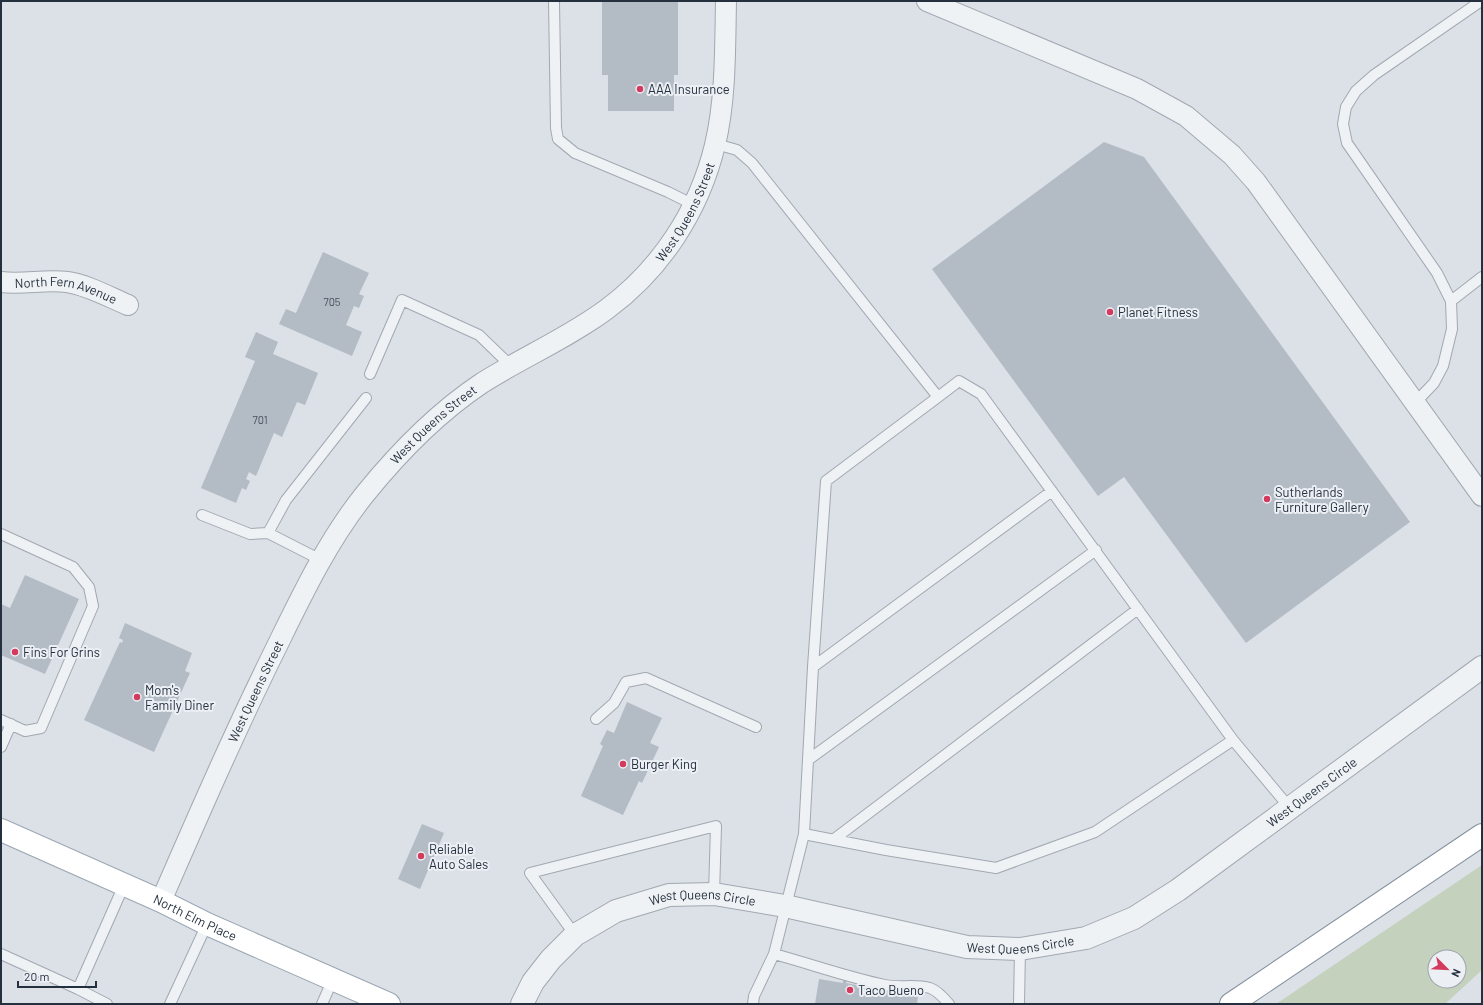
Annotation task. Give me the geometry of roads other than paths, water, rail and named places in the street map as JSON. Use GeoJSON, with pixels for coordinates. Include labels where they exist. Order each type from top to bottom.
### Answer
{"type":"FeatureCollection","features":[{"type":"Feature","properties":{"kind":"main road","name":"North Elm Place"},"geometry":{"type":"LineString","coordinates":[[1,830],[161,901],[207,924],[389,1004]]}},
{"type":"Feature","properties":{"kind":"main road"},"geometry":{"type":"LineString","coordinates":[[1231,1004],[1482,835]]}},
{"type":"Feature","properties":{"kind":"street","name":"West Queens Street"},"geometry":{"type":"LineString","coordinates":[[161,901],[204,800],[249,701],[302,594],[321,560],[363,497],[390,464],[415,437],[479,385],[510,365],[606,310],[639,283],[660,260],[677,235],[694,206],[707,174],[716,144],[721,110],[726,1]]}},
{"type":"Feature","properties":{"kind":"street"},"geometry":{"type":"LineString","coordinates":[[927,1],[1137,89],[1192,121],[1232,155],[1256,182],[1414,404],[1482,496]]}},
{"type":"Feature","properties":{"kind":"street","name":"North Fern Avenue"},"geometry":{"type":"LineString","coordinates":[[1,282],[13,284],[66,282],[81,285],[128,305]]}},
{"type":"Feature","properties":{"kind":"street","name":"West Queens Circle"},"geometry":{"type":"LineString","coordinates":[[522,1004],[538,976],[551,959],[575,935],[616,911],[669,895],[714,894],[785,906],[967,947],[1020,949],[1086,938],[1134,918],[1178,890],[1289,807],[1482,667]]}},
{"type":"Feature","properties":{"kind":"lane"},"geometry":{"type":"LineString","coordinates":[[554,1],[556,128],[558,139],[575,153],[668,192],[694,206]]}},
{"type":"Feature","properties":{"kind":"lane"},"geometry":{"type":"LineString","coordinates":[[1414,404],[1434,383],[1443,366],[1452,329],[1451,301],[1437,272],[1347,143],[1343,124],[1346,107],[1362,86],[1481,1]]}},
{"type":"Feature","properties":{"kind":"lane"},"geometry":{"type":"LineString","coordinates":[[716,144],[737,150],[752,163],[938,397]]}},
{"type":"Feature","properties":{"kind":"lane"},"geometry":{"type":"LineString","coordinates":[[1451,301],[1482,278]]}},
{"type":"Feature","properties":{"kind":"lane"},"geometry":{"type":"LineString","coordinates":[[370,374],[402,300],[479,335],[510,365]]}},
{"type":"Feature","properties":{"kind":"lane"},"geometry":{"type":"LineString","coordinates":[[753,1004],[754,996],[774,954],[804,834],[813,667],[826,481],[959,381],[981,394],[1233,740],[1289,807]]}},
{"type":"Feature","properties":{"kind":"lane"},"geometry":{"type":"LineString","coordinates":[[268,533],[286,500],[366,398]]}},
{"type":"Feature","properties":{"kind":"lane"},"geometry":{"type":"LineString","coordinates":[[813,667],[1052,491]]}},
{"type":"Feature","properties":{"kind":"lane"},"geometry":{"type":"LineString","coordinates":[[202,514],[250,534],[268,533],[321,560]]}},
{"type":"Feature","properties":{"kind":"lane"},"geometry":{"type":"LineString","coordinates":[[1,534],[74,567],[89,587],[93,606],[41,728],[25,731],[1,720]]}},
{"type":"Feature","properties":{"kind":"lane"},"geometry":{"type":"LineString","coordinates":[[808,760],[1096,550]]}},
{"type":"Feature","properties":{"kind":"lane"},"geometry":{"type":"LineString","coordinates":[[833,840],[1138,609]]}},
{"type":"Feature","properties":{"kind":"lane"},"geometry":{"type":"LineString","coordinates":[[596,720],[614,702],[626,682],[646,678],[756,727]]}},
{"type":"Feature","properties":{"kind":"lane"},"geometry":{"type":"LineString","coordinates":[[1,747],[11,724]]}},
{"type":"Feature","properties":{"kind":"lane"},"geometry":{"type":"LineString","coordinates":[[804,834],[996,868],[1095,832],[1233,740]]}},
{"type":"Feature","properties":{"kind":"lane"},"geometry":{"type":"LineString","coordinates":[[575,935],[530,873],[716,826],[714,894]]}},
{"type":"Feature","properties":{"kind":"lane"},"geometry":{"type":"LineString","coordinates":[[78,989],[124,885]]}},
{"type":"Feature","properties":{"kind":"lane"},"geometry":{"type":"LineString","coordinates":[[170,1004],[207,924]]}},
{"type":"Feature","properties":{"kind":"lane"},"geometry":{"type":"LineString","coordinates":[[1019,1004],[1020,949]]}},
{"type":"Feature","properties":{"kind":"lane"},"geometry":{"type":"LineString","coordinates":[[1,954],[107,1004]]}},
{"type":"Feature","properties":{"kind":"lane"},"geometry":{"type":"LineString","coordinates":[[774,954],[820,966],[860,980],[894,987],[920,985],[933,989],[949,1004]]}},
{"type":"Feature","properties":{"kind":"lane"},"geometry":{"type":"LineString","coordinates":[[322,1004],[333,979]]}},
{"type":"Feature","properties":{"kind":"place","name":"AAA Insurance"},"geometry":{"type":"Point","coordinates":[640,89]}},
{"type":"Feature","properties":{"kind":"place","name":"Planet Fitness"},"geometry":{"type":"Point","coordinates":[1110,312]}},
{"type":"Feature","properties":{"kind":"place","name":"Sutherlands Furniture Gallery"},"geometry":{"type":"Point","coordinates":[1267,499]}},
{"type":"Feature","properties":{"kind":"place","name":"Fins For Grins"},"geometry":{"type":"Point","coordinates":[15,652]}},
{"type":"Feature","properties":{"kind":"place","name":"Mom's Family Diner"},"geometry":{"type":"Point","coordinates":[137,697]}},
{"type":"Feature","properties":{"kind":"place","name":"Burger King"},"geometry":{"type":"Point","coordinates":[623,764]}},
{"type":"Feature","properties":{"kind":"place","name":"Reliable Auto Sales"},"geometry":{"type":"Point","coordinates":[421,856]}},
{"type":"Feature","properties":{"kind":"place","name":"Taco Bueno"},"geometry":{"type":"Point","coordinates":[850,990]}}]}
